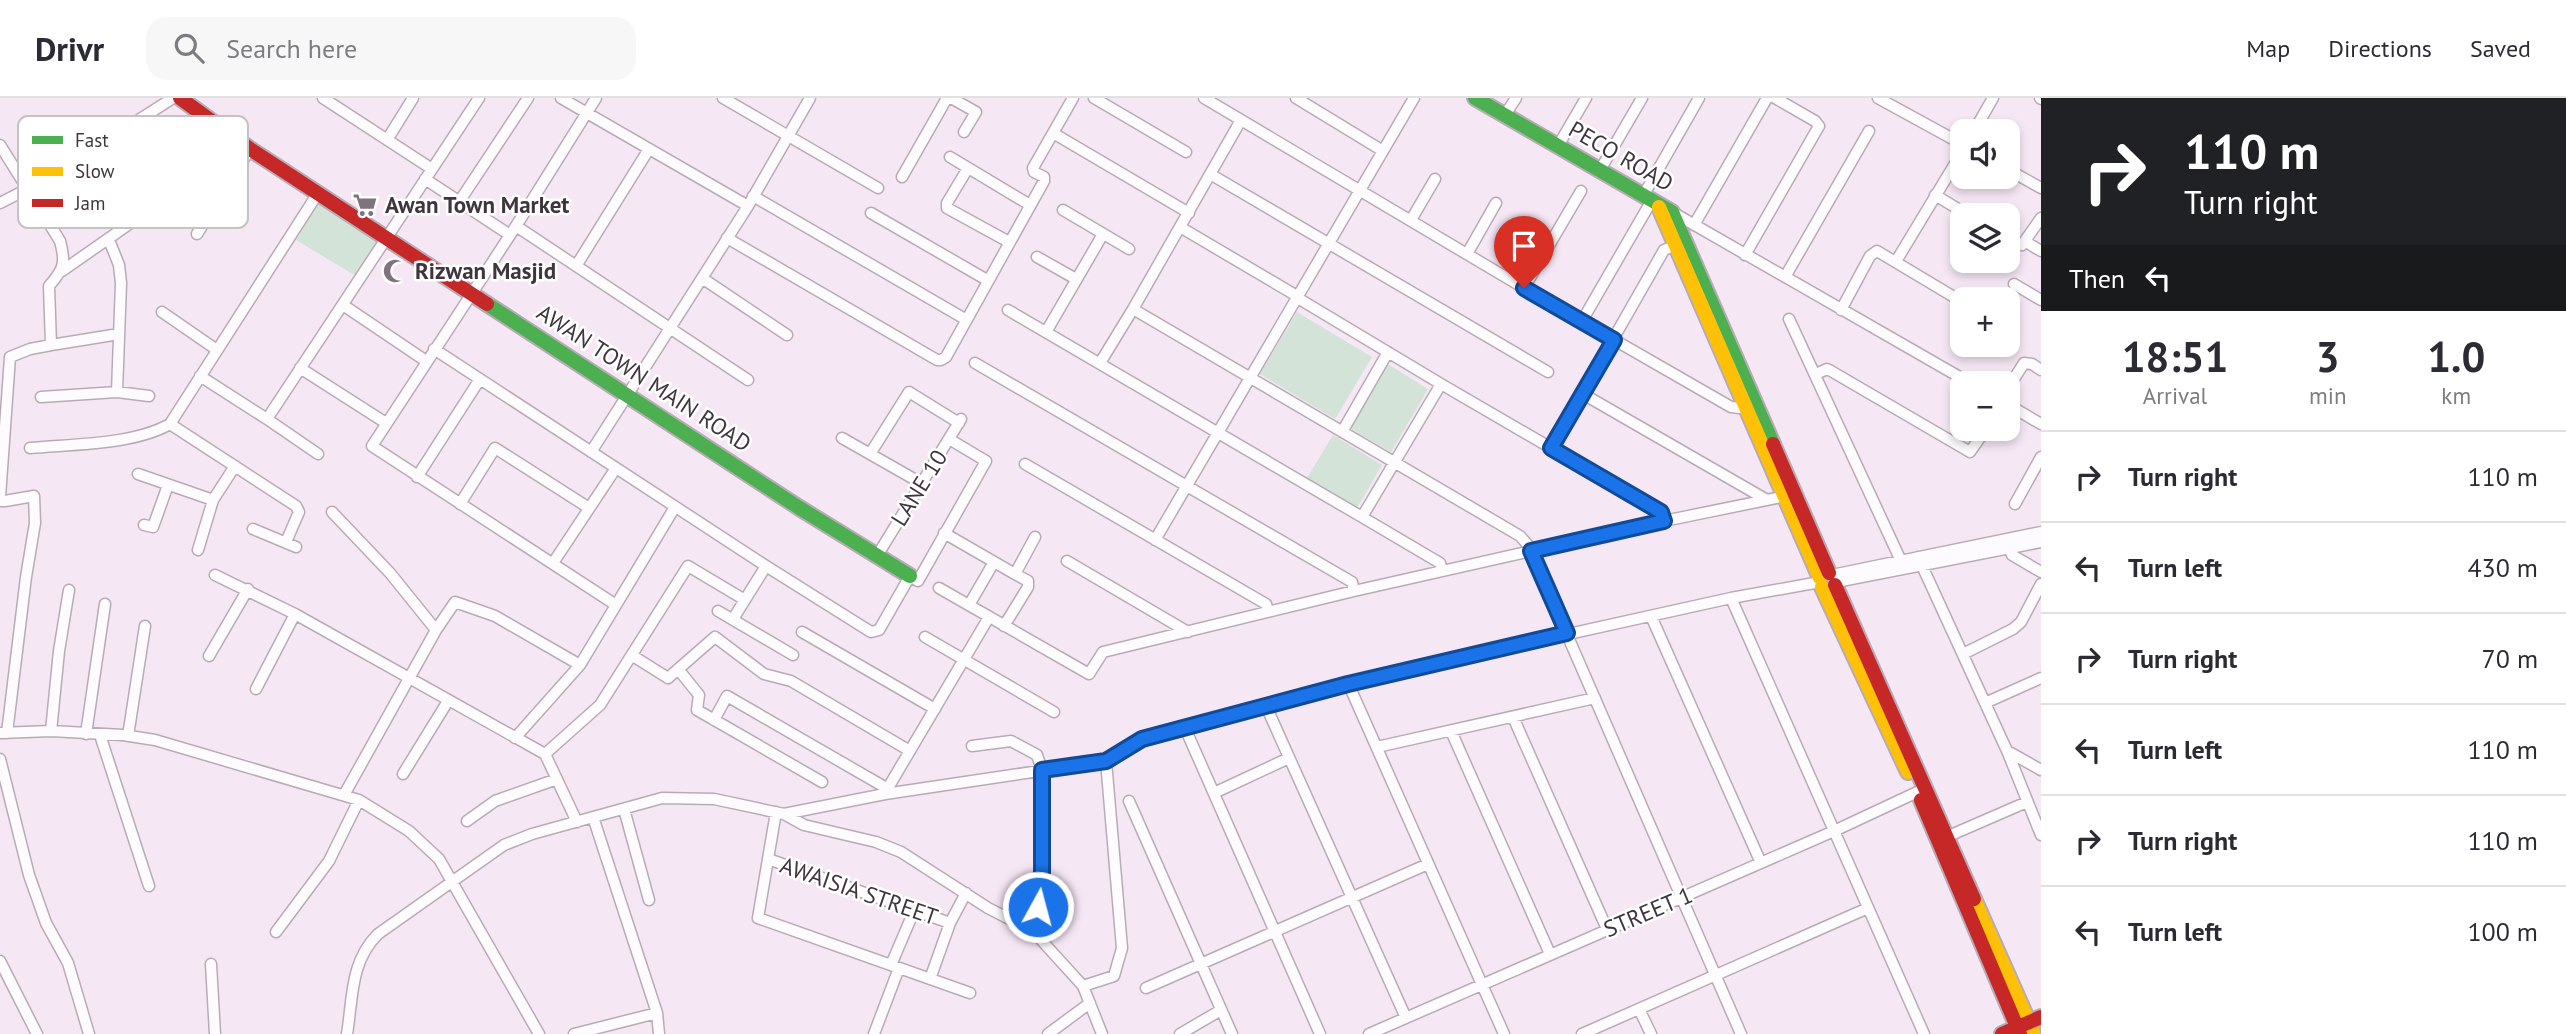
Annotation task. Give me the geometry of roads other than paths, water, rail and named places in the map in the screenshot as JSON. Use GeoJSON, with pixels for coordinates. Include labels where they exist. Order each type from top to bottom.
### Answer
{"type":"FeatureCollection","features":[{"type":"Feature","properties":{"kind":"street"},"geometry":{"type":"LineString","coordinates":[[145,116],[173,98]]}},
{"type":"Feature","properties":{"kind":"street","name":"AWAN TOWN MAIN ROAD"},"geometry":{"type":"LineString","coordinates":[[180,98],[205,116]]}},
{"type":"Feature","properties":{"kind":"street"},"geometry":{"type":"LineString","coordinates":[[323,98],[432,169]]}},
{"type":"Feature","properties":{"kind":"street"},"geometry":{"type":"LineString","coordinates":[[387,140],[413,98]]}},
{"type":"Feature","properties":{"kind":"street"},"geometry":{"type":"LineString","coordinates":[[267,419],[479,98]]}},
{"type":"Feature","properties":{"kind":"street"},"geometry":{"type":"LineString","coordinates":[[460,202],[527,98]]}},
{"type":"Feature","properties":{"kind":"street"},"geometry":{"type":"LineString","coordinates":[[561,98],[649,149],[965,319]]}},
{"type":"Feature","properties":{"kind":"street"},"geometry":{"type":"LineString","coordinates":[[596,98],[473,293],[372,446],[616,605]]}},
{"type":"Feature","properties":{"kind":"street"},"geometry":{"type":"LineString","coordinates":[[723,98],[878,188]]}},
{"type":"Feature","properties":{"kind":"street"},"geometry":{"type":"LineString","coordinates":[[591,452],[750,201],[810,98]]}},
{"type":"Feature","properties":{"kind":"street"},"geometry":{"type":"LineString","coordinates":[[902,177],[949,98],[976,112],[964,132]]}},
{"type":"Feature","properties":{"kind":"street"},"geometry":{"type":"LineString","coordinates":[[727,238],[937,360],[946,357],[1045,178],[1034,172],[1033,168],[1073,98]]}},
{"type":"Feature","properties":{"kind":"street"},"geometry":{"type":"LineString","coordinates":[[1094,98],[1186,152]]}},
{"type":"Feature","properties":{"kind":"street"},"geometry":{"type":"LineString","coordinates":[[1204,98],[1731,407],[1750,406]]}},
{"type":"Feature","properties":{"kind":"street"},"geometry":{"type":"LineString","coordinates":[[1296,98],[1383,151]]}},
{"type":"Feature","properties":{"kind":"street"},"geometry":{"type":"LineString","coordinates":[[1155,540],[1414,98]]}},
{"type":"Feature","properties":{"kind":"street","name":"PECO ROAD"},"geometry":{"type":"LineString","coordinates":[[1475,98],[1672,212]]}},
{"type":"Feature","properties":{"kind":"street"},"geometry":{"type":"LineString","coordinates":[[1505,116],[1516,98]]}},
{"type":"Feature","properties":{"kind":"street"},"geometry":{"type":"LineString","coordinates":[[1558,146],[1586,98]]}},
{"type":"Feature","properties":{"kind":"street"},"geometry":{"type":"LineString","coordinates":[[1600,170],[1642,98]]}},
{"type":"Feature","properties":{"kind":"street"},"geometry":{"type":"LineString","coordinates":[[1582,321],[1651,200],[1699,98]]}},
{"type":"Feature","properties":{"kind":"street"},"geometry":{"type":"LineString","coordinates":[[1694,225],[1767,98]]}},
{"type":"Feature","properties":{"kind":"street"},"geometry":{"type":"LineString","coordinates":[[1745,255],[1819,126],[1775,98]]}},
{"type":"Feature","properties":{"kind":"street"},"geometry":{"type":"LineString","coordinates":[[1878,98],[1950,137]]}},
{"type":"Feature","properties":{"kind":"street"},"geometry":{"type":"LineString","coordinates":[[1980,119],[1989,99]]}},
{"type":"Feature","properties":{"kind":"street"},"geometry":{"type":"LineString","coordinates":[[1100,363],[1241,120]]}},
{"type":"Feature","properties":{"kind":"street"},"geometry":{"type":"LineString","coordinates":[[1784,277],[1869,131]]}},
{"type":"Feature","properties":{"kind":"street"},"geometry":{"type":"LineString","coordinates":[[1053,133],[1189,213]]}},
{"type":"Feature","properties":{"kind":"street"},"geometry":{"type":"LineString","coordinates":[[0,145],[18,174]]}},
{"type":"Feature","properties":{"kind":"street","name":"AWAN TOWN MAIN ROAD"},"geometry":{"type":"LineString","coordinates":[[250,149],[910,576]]}},
{"type":"Feature","properties":{"kind":"street"},"geometry":{"type":"LineString","coordinates":[[576,266],[649,149]]}},
{"type":"Feature","properties":{"kind":"street"},"geometry":{"type":"LineString","coordinates":[[950,157],[1030,205]]}},
{"type":"Feature","properties":{"kind":"street"},"geometry":{"type":"LineString","coordinates":[[968,168],[947,203],[947,208],[1009,242]]}},
{"type":"Feature","properties":{"kind":"street"},"geometry":{"type":"LineString","coordinates":[[1894,260],[1898,258],[1950,171]]}},
{"type":"Feature","properties":{"kind":"street"},"geometry":{"type":"LineString","coordinates":[[1210,174],[1548,372]]}},
{"type":"Feature","properties":{"kind":"street"},"geometry":{"type":"LineString","coordinates":[[2020,176],[2041,188]]}},
{"type":"Feature","properties":{"kind":"street"},"geometry":{"type":"LineString","coordinates":[[425,179],[460,202],[576,266],[748,380]]}},
{"type":"Feature","properties":{"kind":"street"},"geometry":{"type":"LineString","coordinates":[[1411,220],[1435,179]]}},
{"type":"Feature","properties":{"kind":"street"},"geometry":{"type":"LineString","coordinates":[[1524,288],[1581,191]]}},
{"type":"Feature","properties":{"kind":"street"},"geometry":{"type":"LineString","coordinates":[[30,448],[154,433],[170,424],[318,193]]}},
{"type":"Feature","properties":{"kind":"street"},"geometry":{"type":"LineString","coordinates":[[0,204],[18,195]]}},
{"type":"Feature","properties":{"kind":"street"},"geometry":{"type":"LineString","coordinates":[[1935,195],[1950,204]]}},
{"type":"Feature","properties":{"kind":"street"},"geometry":{"type":"LineString","coordinates":[[1651,200],[1680,244]]}},
{"type":"Feature","properties":{"kind":"street"},"geometry":{"type":"LineString","coordinates":[[1467,254],[1496,202]]}},
{"type":"Feature","properties":{"kind":"street"},"geometry":{"type":"LineString","coordinates":[[1063,210],[1129,249]]}},
{"type":"Feature","properties":{"kind":"street"},"geometry":{"type":"LineString","coordinates":[[1672,212],[1950,372]]}},
{"type":"Feature","properties":{"kind":"street"},"geometry":{"type":"LineString","coordinates":[[1672,212],[1680,244],[1789,496],[2030,1028],[2002,1034]]}},
{"type":"Feature","properties":{"kind":"street"},"geometry":{"type":"LineString","coordinates":[[871,213],[987,280]]}},
{"type":"Feature","properties":{"kind":"street"},"geometry":{"type":"LineString","coordinates":[[2020,244],[2026,242],[2041,218]]}},
{"type":"Feature","properties":{"kind":"street"},"geometry":{"type":"LineString","coordinates":[[1180,227],[1661,512],[1664,521]]}},
{"type":"Feature","properties":{"kind":"street"},"geometry":{"type":"LineString","coordinates":[[52,228],[60,241],[64,255],[62,271]]}},
{"type":"Feature","properties":{"kind":"street"},"geometry":{"type":"LineString","coordinates":[[51,345],[48,286],[62,271],[125,228]]}},
{"type":"Feature","properties":{"kind":"street"},"geometry":{"type":"LineString","coordinates":[[197,234],[201,228]]}},
{"type":"Feature","properties":{"kind":"street"},"geometry":{"type":"LineString","coordinates":[[1046,332],[1103,234]]}},
{"type":"Feature","properties":{"kind":"street"},"geometry":{"type":"LineString","coordinates":[[109,240],[119,265],[121,283],[117,392]]}},
{"type":"Feature","properties":{"kind":"street"},"geometry":{"type":"LineString","coordinates":[[2026,242],[2041,251]]}},
{"type":"Feature","properties":{"kind":"street"},"geometry":{"type":"LineString","coordinates":[[1551,448],[1664,250],[1680,244]]}},
{"type":"Feature","properties":{"kind":"street"},"geometry":{"type":"LineString","coordinates":[[1841,310],[1877,251],[1950,294]]}},
{"type":"Feature","properties":{"kind":"street"},"geometry":{"type":"LineString","coordinates":[[1037,257],[1076,279]]}},
{"type":"Feature","properties":{"kind":"street"},"geometry":{"type":"LineString","coordinates":[[702,278],[787,335]]}},
{"type":"Feature","properties":{"kind":"street"},"geometry":{"type":"LineString","coordinates":[[2014,284],[2041,300]]}},
{"type":"Feature","properties":{"kind":"street"},"geometry":{"type":"LineString","coordinates":[[343,305],[426,361]]}},
{"type":"Feature","properties":{"kind":"street"},"geometry":{"type":"LineString","coordinates":[[1133,309],[1520,536],[1528,545],[1741,1034]]}},
{"type":"Feature","properties":{"kind":"street"},"geometry":{"type":"LineString","coordinates":[[1008,310],[1440,563],[1442,571]]}},
{"type":"Feature","properties":{"kind":"street"},"geometry":{"type":"LineString","coordinates":[[162,312],[217,350]]}},
{"type":"Feature","properties":{"kind":"street"},"geometry":{"type":"LineString","coordinates":[[1789,319],[1901,561]]}},
{"type":"Feature","properties":{"kind":"street"},"geometry":{"type":"LineString","coordinates":[[119,334],[30,349],[5,360],[0,497],[1,501],[5,501],[34,496],[36,523],[4,733],[51,731],[155,740],[359,800],[409,831],[439,859],[540,1034]]}},
{"type":"Feature","properties":{"kind":"street"},"geometry":{"type":"LineString","coordinates":[[434,349],[766,566],[876,632],[910,576],[918,581],[986,461],[949,439]]}},
{"type":"Feature","properties":{"kind":"street"},"geometry":{"type":"LineString","coordinates":[[1342,432],[1388,352]]}},
{"type":"Feature","properties":{"kind":"street"},"geometry":{"type":"LineString","coordinates":[[975,363],[1352,582],[1354,591]]}},
{"type":"Feature","properties":{"kind":"street"},"geometry":{"type":"LineString","coordinates":[[2019,371],[2024,363],[2041,370]]}},
{"type":"Feature","properties":{"kind":"street"},"geometry":{"type":"LineString","coordinates":[[300,368],[386,423]]}},
{"type":"Feature","properties":{"kind":"street"},"geometry":{"type":"LineString","coordinates":[[1816,374],[1827,369],[1950,440]]}},
{"type":"Feature","properties":{"kind":"street"},"geometry":{"type":"LineString","coordinates":[[200,376],[318,454]]}},
{"type":"Feature","properties":{"kind":"street"},"geometry":{"type":"LineString","coordinates":[[417,477],[480,379]]}},
{"type":"Feature","properties":{"kind":"street"},"geometry":{"type":"LineString","coordinates":[[1362,517],[1441,384]]}},
{"type":"Feature","properties":{"kind":"street"},"geometry":{"type":"LineString","coordinates":[[41,397],[117,392],[149,396]]}},
{"type":"Feature","properties":{"kind":"street","name":"LANE 10"},"geometry":{"type":"LineString","coordinates":[[870,454],[909,392],[960,421],[877,556]]}},
{"type":"Feature","properties":{"kind":"street"},"geometry":{"type":"LineString","coordinates":[[1583,394],[1767,500]]}},
{"type":"Feature","properties":{"kind":"street"},"geometry":{"type":"LineString","coordinates":[[2020,412],[2041,424]]}},
{"type":"Feature","properties":{"kind":"street"},"geometry":{"type":"LineString","coordinates":[[170,424],[298,508],[291,545],[253,529]]}},
{"type":"Feature","properties":{"kind":"street"},"geometry":{"type":"LineString","coordinates":[[842,438],[920,483]]}},
{"type":"Feature","properties":{"kind":"street"},"geometry":{"type":"LineString","coordinates":[[1951,441],[1970,452],[1978,441]]}},
{"type":"Feature","properties":{"kind":"street"},"geometry":{"type":"LineString","coordinates":[[460,504],[495,448],[589,508]]}},
{"type":"Feature","properties":{"kind":"street"},"geometry":{"type":"LineString","coordinates":[[2015,504],[2041,457]]}},
{"type":"Feature","properties":{"kind":"street"},"geometry":{"type":"LineString","coordinates":[[1025,464],[1266,604],[1268,611]]}},
{"type":"Feature","properties":{"kind":"street"},"geometry":{"type":"LineString","coordinates":[[198,550],[213,500],[235,466]]}},
{"type":"Feature","properties":{"kind":"street"},"geometry":{"type":"LineString","coordinates":[[553,564],[616,468]]}},
{"type":"Feature","properties":{"kind":"street"},"geometry":{"type":"LineString","coordinates":[[138,474],[213,500]]}},
{"type":"Feature","properties":{"kind":"street"},"geometry":{"type":"LineString","coordinates":[[144,525],[153,527],[168,485]]}},
{"type":"Feature","properties":{"kind":"street"},"geometry":{"type":"LineString","coordinates":[[939,588],[1090,674],[1103,652],[1354,591],[1664,521],[1789,496]]}},
{"type":"Feature","properties":{"kind":"street"},"geometry":{"type":"LineString","coordinates":[[515,738],[580,665],[674,507]]}},
{"type":"Feature","properties":{"kind":"street"},"geometry":{"type":"LineString","coordinates":[[332,512],[390,573],[436,631]]}},
{"type":"Feature","properties":{"kind":"street"},"geometry":{"type":"LineString","coordinates":[[2008,544],[2041,532]]}},
{"type":"Feature","properties":{"kind":"street"},"geometry":{"type":"LineString","coordinates":[[944,533],[1028,581],[1028,587],[1004,626]]}},
{"type":"Feature","properties":{"kind":"street"},"geometry":{"type":"LineString","coordinates":[[1014,574],[1035,537]]}},
{"type":"Feature","properties":{"kind":"street"},"geometry":{"type":"LineString","coordinates":[[780,813],[886,791],[1106,761],[1142,739],[1348,684],[1731,598],[2008,544],[2041,542]]}},
{"type":"Feature","properties":{"kind":"street"},"geometry":{"type":"LineString","coordinates":[[2008,544],[2012,555],[2041,572]]}},
{"type":"Feature","properties":{"kind":"street"},"geometry":{"type":"LineString","coordinates":[[1067,561],[1188,632]]}},
{"type":"Feature","properties":{"kind":"street"},"geometry":{"type":"LineString","coordinates":[[1828,580],[1901,561],[1919,561]]}},
{"type":"Feature","properties":{"kind":"street"},"geometry":{"type":"LineString","coordinates":[[1919,561],[2008,754],[2041,835]]}},
{"type":"Feature","properties":{"kind":"street"},"geometry":{"type":"LineString","coordinates":[[969,605],[994,562]]}},
{"type":"Feature","properties":{"kind":"street"},"geometry":{"type":"LineString","coordinates":[[545,754],[600,705],[688,566],[746,600]]}},
{"type":"Feature","properties":{"kind":"street"},"geometry":{"type":"LineString","coordinates":[[733,619],[766,566]]}},
{"type":"Feature","properties":{"kind":"street"},"geometry":{"type":"LineString","coordinates":[[215,575],[295,614],[545,754],[577,822]]}},
{"type":"Feature","properties":{"kind":"street"},"geometry":{"type":"LineString","coordinates":[[1963,654],[2013,629],[2021,622],[2041,584]]}},
{"type":"Feature","properties":{"kind":"street"},"geometry":{"type":"LineString","coordinates":[[209,656],[248,589]]}},
{"type":"Feature","properties":{"kind":"street"},"geometry":{"type":"LineString","coordinates":[[51,731],[59,651],[69,590]]}},
{"type":"Feature","properties":{"kind":"street"},"geometry":{"type":"LineString","coordinates":[[1731,598],[1924,1034]]}},
{"type":"Feature","properties":{"kind":"street"},"geometry":{"type":"LineString","coordinates":[[344,795],[452,604],[458,602],[495,616],[580,665]]}},
{"type":"Feature","properties":{"kind":"street"},"geometry":{"type":"LineString","coordinates":[[86,733],[106,604]]}},
{"type":"Feature","properties":{"kind":"street"},"geometry":{"type":"LineString","coordinates":[[718,611],[793,655]]}},
{"type":"Feature","properties":{"kind":"street"},"geometry":{"type":"LineString","coordinates":[[256,688],[295,614]]}},
{"type":"Feature","properties":{"kind":"street"},"geometry":{"type":"LineString","coordinates":[[1651,616],[1761,863]]}},
{"type":"Feature","properties":{"kind":"street"},"geometry":{"type":"LineString","coordinates":[[886,791],[989,617]]}},
{"type":"Feature","properties":{"kind":"street"},"geometry":{"type":"LineString","coordinates":[[128,736],[145,626]]}},
{"type":"Feature","properties":{"kind":"street"},"geometry":{"type":"LineString","coordinates":[[802,632],[935,709]]}},
{"type":"Feature","properties":{"kind":"street"},"geometry":{"type":"LineString","coordinates":[[633,656],[668,678],[715,637],[764,674],[791,681],[910,751]]}},
{"type":"Feature","properties":{"kind":"street"},"geometry":{"type":"LineString","coordinates":[[925,637],[1054,712]]}},
{"type":"Feature","properties":{"kind":"street"},"geometry":{"type":"LineString","coordinates":[[678,669],[699,695],[696,710],[822,782]]}},
{"type":"Feature","properties":{"kind":"street"},"geometry":{"type":"LineString","coordinates":[[1985,703],[2041,678]]}},
{"type":"Feature","properties":{"kind":"street"},"geometry":{"type":"LineString","coordinates":[[1348,684],[1504,1034]]}},
{"type":"Feature","properties":{"kind":"street"},"geometry":{"type":"LineString","coordinates":[[714,720],[727,696],[886,791]]}},
{"type":"Feature","properties":{"kind":"street"},"geometry":{"type":"LineString","coordinates":[[1377,747],[1595,698]]}},
{"type":"Feature","properties":{"kind":"street"},"geometry":{"type":"LineString","coordinates":[[403,774],[448,701]]}},
{"type":"Feature","properties":{"kind":"street"},"geometry":{"type":"LineString","coordinates":[[1266,706],[1406,1018]]}},
{"type":"Feature","properties":{"kind":"street"},"geometry":{"type":"LineString","coordinates":[[1513,717],[1607,929]]}},
{"type":"Feature","properties":{"kind":"street"},"geometry":{"type":"LineString","coordinates":[[1185,727],[1320,1034]]}},
{"type":"Feature","properties":{"kind":"street"},"geometry":{"type":"LineString","coordinates":[[1451,731],[1550,954]]}},
{"type":"Feature","properties":{"kind":"street"},"geometry":{"type":"LineString","coordinates":[[100,735],[149,886]]}},
{"type":"Feature","properties":{"kind":"street"},"geometry":{"type":"LineString","coordinates":[[972,746],[1011,741],[1037,755],[1042,770],[1042,883],[1033,931]]}},
{"type":"Feature","properties":{"kind":"street"},"geometry":{"type":"LineString","coordinates":[[2008,754],[2011,752],[2041,770]]}},
{"type":"Feature","properties":{"kind":"street"},"geometry":{"type":"LineString","coordinates":[[1214,793],[1289,758]]}},
{"type":"Feature","properties":{"kind":"street"},"geometry":{"type":"LineString","coordinates":[[0,759],[29,874],[47,923],[68,963],[89,1034]]}},
{"type":"Feature","properties":{"kind":"street"},"geometry":{"type":"LineString","coordinates":[[1083,986],[1114,976],[1122,948],[1106,761]]}},
{"type":"Feature","properties":{"kind":"street"},"geometry":{"type":"LineString","coordinates":[[467,821],[495,801],[557,779]]}},
{"type":"Feature","properties":{"kind":"street","name":"STREET 1"},"geometry":{"type":"LineString","coordinates":[[1369,1034],[1834,831],[1922,789]]}},
{"type":"Feature","properties":{"kind":"street"},"geometry":{"type":"LineString","coordinates":[[348,1034],[357,966],[365,947],[379,934],[504,845],[532,834],[663,798],[714,799],[780,813],[804,825],[876,842],[901,852],[1033,931],[1083,986],[1102,1034]]}},
{"type":"Feature","properties":{"kind":"street"},"geometry":{"type":"LineString","coordinates":[[276,932],[329,861],[359,800]]}},
{"type":"Feature","properties":{"kind":"street"},"geometry":{"type":"LineString","coordinates":[[1129,801],[1232,1034]]}},
{"type":"Feature","properties":{"kind":"street"},"geometry":{"type":"LineString","coordinates":[[1943,839],[2027,802]]}},
{"type":"Feature","properties":{"kind":"street"},"geometry":{"type":"LineString","coordinates":[[624,809],[649,900]]}},
{"type":"Feature","properties":{"kind":"street"},"geometry":{"type":"LineString","coordinates":[[780,813],[768,859],[758,918],[970,993]]}},
{"type":"Feature","properties":{"kind":"street"},"geometry":{"type":"LineString","coordinates":[[593,817],[657,1013],[659,1034]]}},
{"type":"Feature","properties":{"kind":"street","name":"AWAISIA STREET"},"geometry":{"type":"LineString","coordinates":[[768,859],[950,923]]}},
{"type":"Feature","properties":{"kind":"street"},"geometry":{"type":"LineString","coordinates":[[1146,988],[1428,864]]}},
{"type":"Feature","properties":{"kind":"street"},"geometry":{"type":"LineString","coordinates":[[930,979],[950,923],[966,893]]}},
{"type":"Feature","properties":{"kind":"street"},"geometry":{"type":"LineString","coordinates":[[1582,1034],[1868,908]]}},
{"type":"Feature","properties":{"kind":"street"},"geometry":{"type":"LineString","coordinates":[[874,1034],[915,911]]}},
{"type":"Feature","properties":{"kind":"street"},"geometry":{"type":"LineString","coordinates":[[0,961],[37,1034]]}},
{"type":"Feature","properties":{"kind":"street"},"geometry":{"type":"LineString","coordinates":[[211,964],[215,1034]]}},
{"type":"Feature","properties":{"kind":"street"},"geometry":{"type":"LineString","coordinates":[[1048,1034],[1090,1003]]}},
{"type":"Feature","properties":{"kind":"street"},"geometry":{"type":"LineString","coordinates":[[1639,1009],[1651,1034]]}},
{"type":"Feature","properties":{"kind":"street"},"geometry":{"type":"LineString","coordinates":[[1180,1034],[1221,1010]]}},
{"type":"Feature","properties":{"kind":"street"},"geometry":{"type":"LineString","coordinates":[[574,1034],[657,1013]]}},
{"type":"Feature","properties":{"kind":"place","name":"Awan Town Market"},"geometry":{"type":"Point","coordinates":[365,205]}},
{"type":"Feature","properties":{"kind":"place","name":"Rizwan Masjid"},"geometry":{"type":"Point","coordinates":[395,271]}}]}
